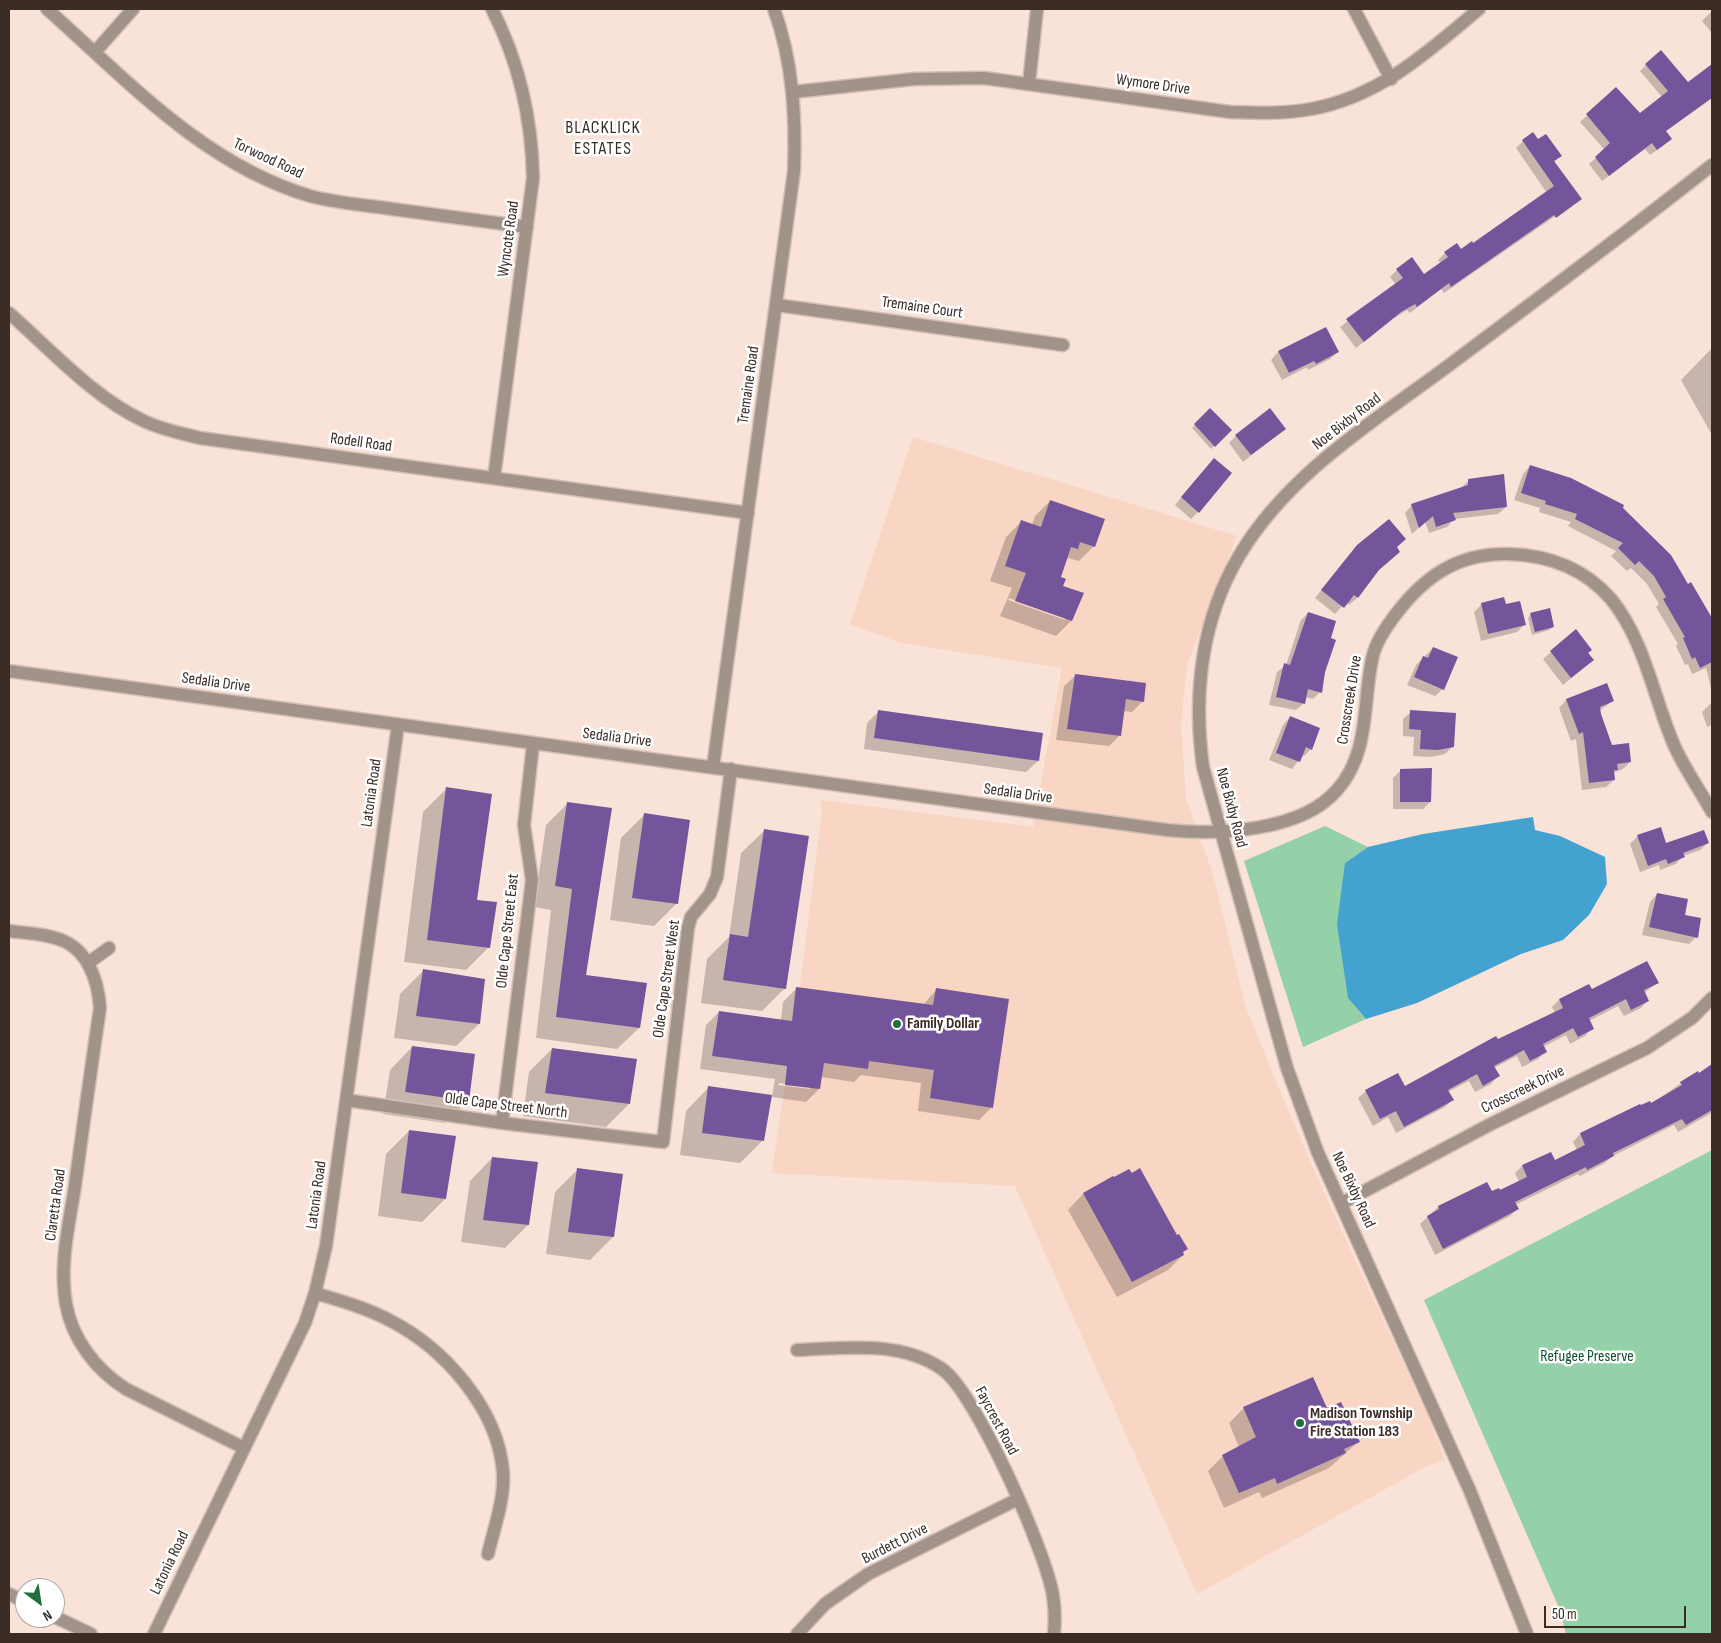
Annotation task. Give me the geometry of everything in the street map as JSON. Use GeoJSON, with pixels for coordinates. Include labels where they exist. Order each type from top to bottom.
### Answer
{"type":"FeatureCollection","features":[{"type":"Feature","properties":{"kind":"street","name":"Torwood Road"},"geometry":{"type":"LineString","coordinates":[[47,9],[176,124],[216,152],[274,183],[310,196],[345,203],[527,227]]}},
{"type":"Feature","properties":{"kind":"street"},"geometry":{"type":"LineString","coordinates":[[95,52],[133,9]]}},
{"type":"Feature","properties":{"kind":"street","name":"Wyncote Road"},"geometry":{"type":"LineString","coordinates":[[492,9],[515,64],[529,123],[534,178],[494,478]]}},
{"type":"Feature","properties":{"kind":"street","name":"Tremaine Road"},"geometry":{"type":"LineString","coordinates":[[713,767],[794,171],[796,132],[793,92],[780,27],[774,9]]}},
{"type":"Feature","properties":{"kind":"street"},"geometry":{"type":"LineString","coordinates":[[1029,83],[1037,9]]}},
{"type":"Feature","properties":{"kind":"street"},"geometry":{"type":"LineString","coordinates":[[1354,9],[1391,78]]}},
{"type":"Feature","properties":{"kind":"street","name":"Wymore Drive"},"geometry":{"type":"LineString","coordinates":[[793,92],[914,79],[984,78],[1230,112],[1272,113],[1310,109],[1354,97],[1391,78],[1425,55],[1479,9]]}},
{"type":"Feature","properties":{"kind":"street","name":"Noe Bixby Road"},"geometry":{"type":"LineString","coordinates":[[1527,1634],[1470,1491],[1318,1153],[1286,1068],[1210,798],[1200,746],[1199,694],[1202,657],[1208,627],[1237,558],[1262,522],[1284,497],[1317,466],[1712,165]]}},
{"type":"Feature","properties":{"kind":"street","name":"Tremaine Court"},"geometry":{"type":"LineString","coordinates":[[777,305],[1063,345]]}},
{"type":"Feature","properties":{"kind":"street","name":"Rodell Road"},"geometry":{"type":"LineString","coordinates":[[9,313],[120,409],[145,422],[172,431],[200,438],[748,513]]}},
{"type":"Feature","properties":{"kind":"street","name":"Crosscreek Drive"},"geometry":{"type":"LineString","coordinates":[[1221,833],[1256,828],[1303,814],[1320,805],[1336,791],[1357,758],[1363,732],[1373,654],[1384,630],[1416,589],[1424,582],[1444,569],[1466,559],[1490,554],[1544,557],[1572,568],[1611,599],[1650,672],[1662,713],[1675,747],[1712,812]]}},
{"type":"Feature","properties":{"kind":"street","name":"Sedalia Drive"},"geometry":{"type":"LineString","coordinates":[[9,671],[1158,829],[1196,833],[1221,833]]}},
{"type":"Feature","properties":{"kind":"street","name":"Latonia Road"},"geometry":{"type":"LineString","coordinates":[[154,1634],[305,1323],[315,1293],[326,1246],[398,725]]}},
{"type":"Feature","properties":{"kind":"street","name":"Olde Cape Street East"},"geometry":{"type":"LineString","coordinates":[[502,1123],[532,880],[524,824],[533,744]]}},
{"type":"Feature","properties":{"kind":"street","name":"Olde Cape Street West"},"geometry":{"type":"LineString","coordinates":[[663,1142],[688,928],[691,917],[710,894],[717,877],[732,769]]}},
{"type":"Feature","properties":{"kind":"street","name":"Claretta Road"},"geometry":{"type":"LineString","coordinates":[[9,931],[56,938],[69,944],[88,963],[96,979],[100,1008],[64,1262],[65,1298],[72,1326],[96,1364],[109,1378],[244,1448]]}},
{"type":"Feature","properties":{"kind":"street"},"geometry":{"type":"LineString","coordinates":[[88,963],[108,948]]}},
{"type":"Feature","properties":{"kind":"street","name":"Crosscreek Drive"},"geometry":{"type":"LineString","coordinates":[[1342,1203],[1491,1124],[1647,1048],[1692,1018],[1712,998]]}},
{"type":"Feature","properties":{"kind":"street","name":"Olde Cape Street North"},"geometry":{"type":"LineString","coordinates":[[346,1100],[502,1123],[663,1142]]}},
{"type":"Feature","properties":{"kind":"street"},"geometry":{"type":"LineString","coordinates":[[315,1293],[360,1306],[392,1321],[423,1341],[473,1393],[489,1423],[503,1472],[502,1497],[488,1554]]}},
{"type":"Feature","properties":{"kind":"street","name":"Faycrest Road"},"geometry":{"type":"LineString","coordinates":[[797,1350],[860,1347],[890,1349],[919,1357],[943,1369],[962,1390],[1033,1528],[1054,1596],[1054,1634]]}},
{"type":"Feature","properties":{"kind":"street","name":"Burdett Drive"},"geometry":{"type":"LineString","coordinates":[[797,1634],[825,1604],[868,1574],[1018,1499]]}},
{"type":"Feature","properties":{"kind":"street"},"geometry":{"type":"LineString","coordinates":[[65,1622],[91,1634]]}},
{"type":"Feature","properties":{"kind":"shaded area"},"geometry":{"type":"Polygon","coordinates":[[[913,437],[1237,536],[1187,665],[1181,725],[1186,799],[1213,874],[1245,1005],[1284,1101],[1331,1208],[1428,1416],[1445,1460],[1423,1468],[1197,1594],[1015,1186],[772,1173],[797,1001],[794,1000],[796,987],[799,988],[800,985],[822,811],[820,800],[1033,827],[1062,668],[901,643],[850,624],[913,437]]]}},
{"type":"Feature","properties":{"kind":"green space"},"geometry":{"type":"Polygon","coordinates":[[[1325,826],[1368,847],[1345,863],[1348,998],[1366,1019],[1303,1047],[1244,861],[1325,826]]]}},
{"type":"Feature","properties":{"kind":"green space","name":"Refugee Preserve"},"geometry":{"type":"Polygon","coordinates":[[[1712,1150],[1712,1634],[1566,1634],[1560,1610],[1424,1300],[1712,1150]]]}},
{"type":"Feature","properties":{"kind":"water"},"geometry":{"type":"Polygon","coordinates":[[[1533,817],[1535,830],[1560,836],[1605,857],[1607,884],[1589,915],[1563,940],[1521,954],[1417,1003],[1366,1019],[1348,998],[1337,924],[1345,863],[1368,847],[1423,834],[1533,817]]]}},
{"type":"Feature","properties":{"kind":"building"},"geometry":{"type":"Polygon","coordinates":[[[1661,50],[1688,82],[1712,64],[1712,98],[1666,131],[1672,139],[1657,150],[1652,143],[1609,176],[1595,157],[1610,143],[1586,114],[1616,87],[1640,113],[1668,91],[1645,64],[1661,50]]]}},
{"type":"Feature","properties":{"kind":"building"},"geometry":{"type":"Polygon","coordinates":[[[1533,132],[1538,139],[1546,134],[1562,156],[1554,161],[1582,199],[1556,218],[1554,215],[1451,287],[1449,283],[1417,307],[1415,304],[1401,312],[1364,342],[1346,319],[1403,278],[1396,269],[1412,257],[1424,274],[1448,257],[1444,252],[1457,243],[1461,249],[1472,241],[1473,243],[1554,186],[1522,140],[1533,132]]]}},
{"type":"Feature","properties":{"kind":"building"},"geometry":{"type":"Polygon","coordinates":[[[1326,327],[1339,352],[1316,364],[1314,361],[1289,373],[1278,351],[1326,327]]]}},
{"type":"Feature","properties":{"kind":"building"},"geometry":{"type":"Polygon","coordinates":[[[1210,408],[1232,430],[1215,447],[1194,424],[1210,408]]]}},
{"type":"Feature","properties":{"kind":"building"},"geometry":{"type":"Polygon","coordinates":[[[1270,408],[1286,429],[1251,455],[1235,435],[1270,408]]]}},
{"type":"Feature","properties":{"kind":"building"},"geometry":{"type":"Polygon","coordinates":[[[1214,458],[1232,473],[1199,513],[1181,497],[1214,458]]]}},
{"type":"Feature","properties":{"kind":"building"},"geometry":{"type":"Polygon","coordinates":[[[1530,465],[1571,478],[1624,505],[1623,508],[1671,555],[1688,584],[1691,582],[1712,618],[1712,662],[1700,668],[1695,657],[1692,659],[1683,638],[1685,637],[1663,599],[1666,597],[1654,576],[1639,561],[1635,565],[1618,548],[1623,543],[1575,519],[1577,514],[1545,504],[1546,501],[1521,493],[1530,465]]]}},
{"type":"Feature","properties":{"kind":"building"},"geometry":{"type":"Polygon","coordinates":[[[1504,474],[1507,507],[1453,513],[1456,520],[1436,527],[1433,516],[1419,528],[1411,504],[1468,485],[1468,479],[1504,474]]]}},
{"type":"Feature","properties":{"kind":"building"},"geometry":{"type":"Polygon","coordinates":[[[1050,500],[1105,519],[1095,547],[1080,542],[1078,549],[1071,547],[1061,577],[1066,579],[1063,586],[1084,593],[1072,621],[1015,601],[1026,573],[1005,566],[1021,520],[1041,527],[1050,500]]]}},
{"type":"Feature","properties":{"kind":"building"},"geometry":{"type":"Polygon","coordinates":[[[1389,519],[1406,539],[1397,547],[1400,552],[1379,570],[1358,598],[1354,595],[1344,608],[1321,590],[1357,545],[1389,519]]]}},
{"type":"Feature","properties":{"kind":"building"},"geometry":{"type":"Polygon","coordinates":[[[1504,597],[1506,604],[1520,601],[1526,625],[1488,634],[1481,603],[1504,597]]]}},
{"type":"Feature","properties":{"kind":"building"},"geometry":{"type":"Polygon","coordinates":[[[1550,608],[1554,627],[1535,632],[1530,613],[1550,608]]]}},
{"type":"Feature","properties":{"kind":"building"},"geometry":{"type":"Polygon","coordinates":[[[1308,612],[1336,621],[1331,638],[1336,640],[1325,672],[1322,693],[1308,689],[1305,704],[1276,697],[1284,663],[1290,665],[1308,612]]]}},
{"type":"Feature","properties":{"kind":"building"},"geometry":{"type":"Polygon","coordinates":[[[1576,629],[1592,650],[1588,653],[1594,660],[1571,678],[1550,651],[1576,629]]]}},
{"type":"Feature","properties":{"kind":"building"},"geometry":{"type":"Polygon","coordinates":[[[1433,647],[1458,657],[1444,690],[1414,677],[1423,656],[1428,658],[1433,647]]]}},
{"type":"Feature","properties":{"kind":"building"},"geometry":{"type":"Polygon","coordinates":[[[1075,674],[1146,683],[1144,702],[1126,699],[1121,736],[1067,729],[1075,674]]]}},
{"type":"Feature","properties":{"kind":"building"},"geometry":{"type":"Polygon","coordinates":[[[1607,683],[1614,701],[1600,707],[1601,714],[1612,745],[1629,743],[1631,762],[1617,764],[1618,770],[1614,770],[1615,780],[1589,783],[1583,732],[1579,734],[1566,699],[1607,683]]]}},
{"type":"Feature","properties":{"kind":"building"},"geometry":{"type":"Polygon","coordinates":[[[878,710],[1043,733],[1039,761],[874,738],[878,710]]]}},
{"type":"Feature","properties":{"kind":"building"},"geometry":{"type":"Polygon","coordinates":[[[1410,710],[1456,713],[1454,747],[1438,750],[1420,749],[1421,730],[1409,729],[1410,710]]]}},
{"type":"Feature","properties":{"kind":"building"},"geometry":{"type":"Polygon","coordinates":[[[1290,716],[1320,728],[1312,750],[1306,747],[1300,762],[1276,753],[1290,716]]]}},
{"type":"Feature","properties":{"kind":"building"},"geometry":{"type":"Polygon","coordinates":[[[1432,768],[1431,802],[1400,802],[1400,769],[1432,768]]]}},
{"type":"Feature","properties":{"kind":"building"},"geometry":{"type":"Polygon","coordinates":[[[446,787],[492,794],[477,900],[497,902],[490,948],[427,940],[446,787]]]}},
{"type":"Feature","properties":{"kind":"building"},"geometry":{"type":"Polygon","coordinates":[[[567,802],[612,808],[586,975],[647,983],[640,1028],[556,1017],[572,889],[555,886],[567,802]]]}},
{"type":"Feature","properties":{"kind":"building"},"geometry":{"type":"Polygon","coordinates":[[[644,813],[690,820],[678,904],[632,898],[644,813]]]}},
{"type":"Feature","properties":{"kind":"building"},"geometry":{"type":"Polygon","coordinates":[[[1661,827],[1666,843],[1704,830],[1709,843],[1683,853],[1685,857],[1668,864],[1666,859],[1648,866],[1637,835],[1661,827]]]}},
{"type":"Feature","properties":{"kind":"building"},"geometry":{"type":"Polygon","coordinates":[[[764,829],[809,836],[786,989],[723,980],[730,934],[748,937],[764,829]]]}},
{"type":"Feature","properties":{"kind":"building"},"geometry":{"type":"Polygon","coordinates":[[[1657,893],[1688,899],[1685,915],[1701,918],[1698,938],[1649,927],[1657,893]]]}},
{"type":"Feature","properties":{"kind":"building"},"geometry":{"type":"Polygon","coordinates":[[[1647,961],[1659,983],[1644,990],[1649,1001],[1631,1010],[1626,999],[1589,1018],[1594,1029],[1578,1037],[1573,1028],[1543,1044],[1547,1052],[1530,1061],[1524,1050],[1494,1066],[1500,1076],[1483,1086],[1477,1074],[1448,1090],[1454,1100],[1404,1127],[1396,1111],[1380,1119],[1365,1090],[1398,1073],[1405,1086],[1496,1036],[1498,1039],[1563,1008],[1559,999],[1589,984],[1592,989],[1647,961]]]}},
{"type":"Feature","properties":{"kind":"building"},"geometry":{"type":"Polygon","coordinates":[[[423,969],[485,979],[480,1024],[416,1016],[423,969]]]}},
{"type":"Feature","properties":{"kind":"building"},"geometry":{"type":"Polygon","coordinates":[[[796,987],[933,1005],[936,988],[1009,999],[993,1108],[930,1098],[934,1070],[869,1061],[868,1069],[824,1063],[820,1089],[785,1085],[787,1066],[712,1056],[719,1011],[792,1021],[796,987]]]}},
{"type":"Feature","properties":{"kind":"building"},"geometry":{"type":"Polygon","coordinates":[[[412,1046],[475,1054],[469,1101],[405,1092],[412,1046]]]}},
{"type":"Feature","properties":{"kind":"building"},"geometry":{"type":"Polygon","coordinates":[[[552,1048],[637,1059],[630,1104],[545,1093],[552,1048]]]}},
{"type":"Feature","properties":{"kind":"building"},"geometry":{"type":"Polygon","coordinates":[[[1712,1064],[1712,1110],[1686,1125],[1682,1119],[1613,1153],[1614,1156],[1587,1170],[1586,1167],[1515,1202],[1519,1209],[1443,1249],[1427,1216],[1439,1209],[1438,1206],[1487,1182],[1492,1191],[1499,1188],[1500,1190],[1527,1177],[1522,1165],[1551,1152],[1555,1160],[1585,1145],[1580,1133],[1640,1104],[1650,1101],[1651,1103],[1682,1085],[1680,1082],[1712,1064]]]}},
{"type":"Feature","properties":{"kind":"building"},"geometry":{"type":"Polygon","coordinates":[[[708,1086],[772,1095],[764,1141],[702,1133],[708,1086]]]}},
{"type":"Feature","properties":{"kind":"building"},"geometry":{"type":"Polygon","coordinates":[[[409,1130],[456,1136],[446,1199],[401,1193],[409,1130]]]}},
{"type":"Feature","properties":{"kind":"building"},"geometry":{"type":"Polygon","coordinates":[[[492,1157],[538,1162],[529,1225],[483,1220],[492,1157]]]}},
{"type":"Feature","properties":{"kind":"building"},"geometry":{"type":"Polygon","coordinates":[[[577,1168],[623,1174],[614,1237],[568,1232],[577,1168]]]}},
{"type":"Feature","properties":{"kind":"building"},"geometry":{"type":"Polygon","coordinates":[[[1140,1168],[1177,1235],[1179,1234],[1188,1249],[1183,1252],[1184,1255],[1132,1282],[1083,1193],[1113,1176],[1129,1169],[1132,1173],[1140,1168]]]}},
{"type":"Feature","properties":{"kind":"building","name":"Madison Township Fire Station 183"},"geometry":{"type":"Polygon","coordinates":[[[1313,1377],[1327,1408],[1341,1402],[1360,1442],[1344,1449],[1346,1453],[1277,1484],[1275,1478],[1239,1493],[1222,1455],[1256,1437],[1243,1407],[1313,1377]]]}},
{"type":"Feature","properties":{"kind":"place","name":"Family Dollar"},"geometry":{"type":"Point","coordinates":[897,1024]}},
{"type":"Feature","properties":{"kind":"place","name":"Madison Township Fire Station 183"},"geometry":{"type":"Point","coordinates":[1300,1423]}},
{"type":"Feature","properties":{"kind":"district","name":"BLACKLICK ESTATES"},"geometry":{"type":"Point","coordinates":[603,138]}}]}
